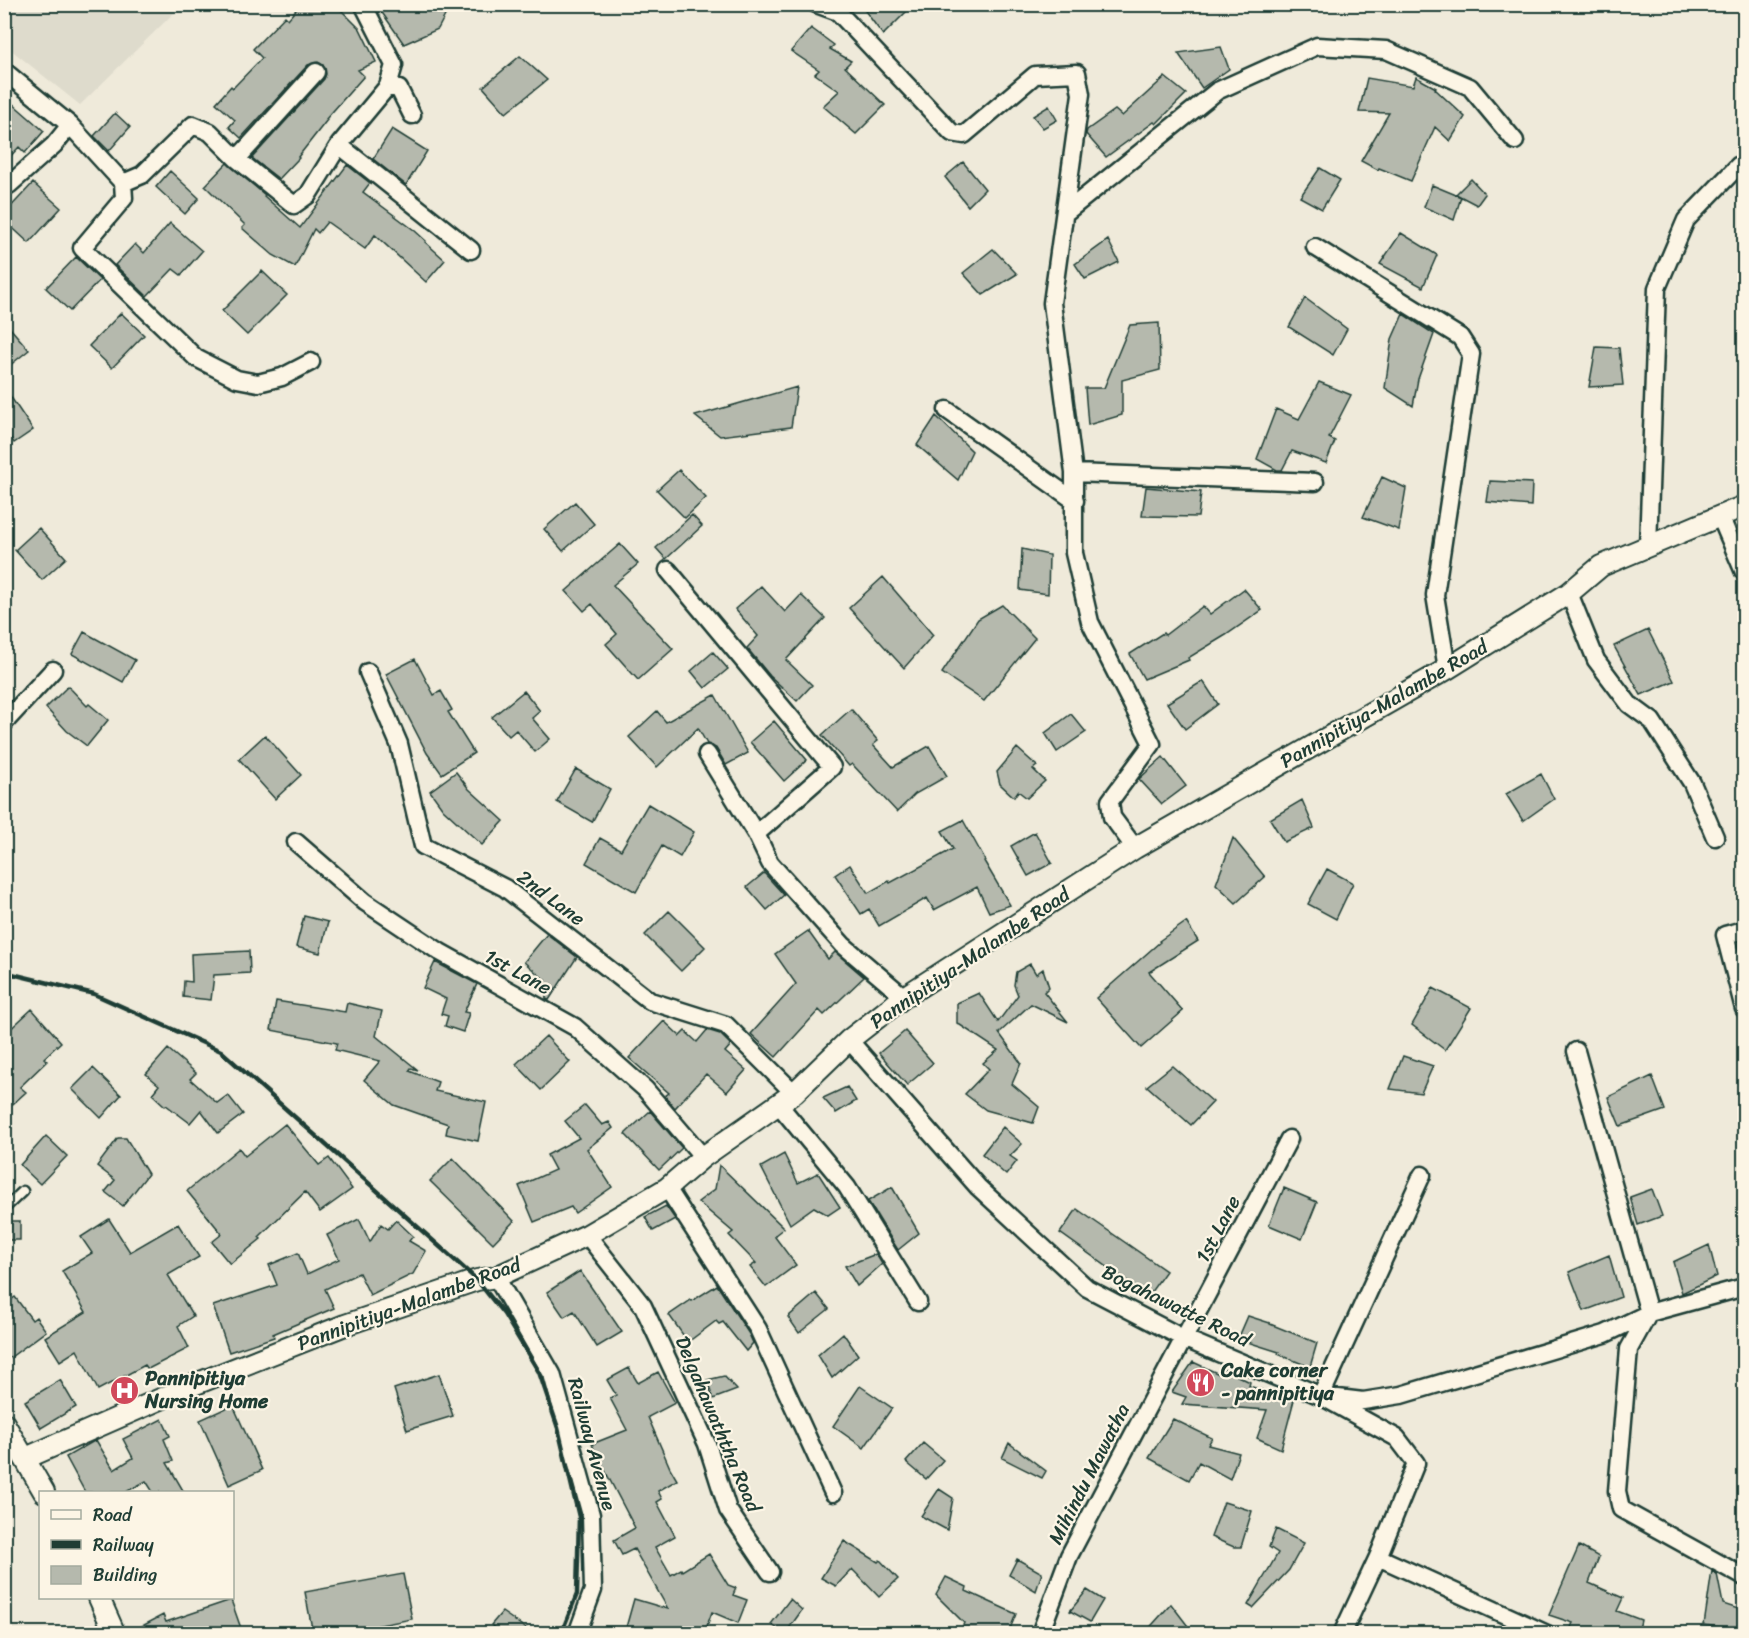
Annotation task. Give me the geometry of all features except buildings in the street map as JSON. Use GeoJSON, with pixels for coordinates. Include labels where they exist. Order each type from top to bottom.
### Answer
{"type":"FeatureCollection","features":[{"type":"Feature","properties":{"kind":"street"},"geometry":{"type":"LineString","coordinates":[[123,183],[142,175],[193,125],[210,132],[237,159],[294,205],[308,195],[339,145],[388,86],[394,65],[363,4]]}},
{"type":"Feature","properties":{"kind":"street"},"geometry":{"type":"LineString","coordinates":[[816,4],[838,12],[952,133],[964,135],[1035,75],[1077,73],[1081,94],[1052,303],[1074,473],[1074,553],[1090,622],[1152,744],[1110,801],[1112,817],[1136,848]]}},
{"type":"Feature","properties":{"kind":"street"},"geometry":{"type":"LineString","coordinates":[[1065,213],[1217,91],[1317,46],[1386,50],[1470,87],[1515,141]]}},
{"type":"Feature","properties":{"kind":"street"},"geometry":{"type":"LineString","coordinates":[[4,71],[70,125],[123,183],[124,198],[82,248],[196,358],[237,379],[258,383],[282,377],[311,362]]}},
{"type":"Feature","properties":{"kind":"street"},"geometry":{"type":"LineString","coordinates":[[237,159],[316,72]]}},
{"type":"Feature","properties":{"kind":"street"},"geometry":{"type":"LineString","coordinates":[[388,86],[399,89],[412,115]]}},
{"type":"Feature","properties":{"kind":"street"},"geometry":{"type":"LineString","coordinates":[[9,185],[54,145],[70,125]]}},
{"type":"Feature","properties":{"kind":"street"},"geometry":{"type":"LineString","coordinates":[[339,145],[471,250]]}},
{"type":"Feature","properties":{"kind":"street"},"geometry":{"type":"LineString","coordinates":[[1648,547],[1657,288],[1686,220],[1739,165]]}},
{"type":"Feature","properties":{"kind":"street"},"geometry":{"type":"LineString","coordinates":[[1315,247],[1460,337],[1471,354],[1435,595],[1447,669]]}},
{"type":"Feature","properties":{"kind":"street"},"geometry":{"type":"LineString","coordinates":[[947,410],[1075,501]]}},
{"type":"Feature","properties":{"kind":"street"},"geometry":{"type":"LineString","coordinates":[[1074,473],[1315,482]]}},
{"type":"Feature","properties":{"kind":"street","name":"Pannipitiya-Malambe Road"},"geometry":{"type":"LineString","coordinates":[[26,1458],[189,1387],[345,1325],[477,1280],[496,1277],[587,1235],[667,1188],[703,1157],[787,1099],[849,1040],[904,997],[1136,848],[1447,669],[1569,593],[1601,566],[1744,506]]}},
{"type":"Feature","properties":{"kind":"street"},"geometry":{"type":"LineString","coordinates":[[1720,516],[1744,572]]}},
{"type":"Feature","properties":{"kind":"street"},"geometry":{"type":"LineString","coordinates":[[668,570],[832,768],[756,834]]}},
{"type":"Feature","properties":{"kind":"street"},"geometry":{"type":"LineString","coordinates":[[1569,593],[1596,660],[1629,704],[1652,721],[1692,783],[1715,837]]}},
{"type":"Feature","properties":{"kind":"street"},"geometry":{"type":"LineString","coordinates":[[4,723],[53,670]]}},
{"type":"Feature","properties":{"kind":"street","name":"2nd Lane"},"geometry":{"type":"LineString","coordinates":[[368,672],[399,744],[423,846],[505,888],[650,1001],[726,1025],[787,1099],[847,1187],[918,1302]]}},
{"type":"Feature","properties":{"kind":"street"},"geometry":{"type":"LineString","coordinates":[[707,754],[756,834],[770,863],[843,945],[904,997]]}},
{"type":"Feature","properties":{"kind":"street","name":"1st Lane"},"geometry":{"type":"LineString","coordinates":[[296,842],[365,902],[440,952],[575,1027],[645,1089],[703,1157]]}},
{"type":"Feature","properties":{"kind":"street"},"geometry":{"type":"LineString","coordinates":[[1744,930],[1725,935],[1744,1009]]}},
{"type":"Feature","properties":{"kind":"street","name":"Bogahawatte Road"},"geometry":{"type":"LineString","coordinates":[[849,1040],[978,1187],[1087,1287],[1183,1338],[1321,1396],[1363,1401],[1401,1395],[1605,1334],[1649,1313],[1744,1287]]}},
{"type":"Feature","properties":{"kind":"street"},"geometry":{"type":"LineString","coordinates":[[1576,1051],[1649,1313],[1629,1349],[1617,1491],[1622,1509],[1744,1577]]}},
{"type":"Feature","properties":{"kind":"street","name":"1st Lane"},"geometry":{"type":"LineString","coordinates":[[1183,1338],[1289,1139]]}},
{"type":"Feature","properties":{"kind":"street"},"geometry":{"type":"LineString","coordinates":[[1342,1634],[1378,1557],[1416,1463],[1397,1438],[1321,1396],[1422,1175]]}},
{"type":"Feature","properties":{"kind":"street"},"geometry":{"type":"LineString","coordinates":[[667,1188],[758,1329],[833,1493]]}},
{"type":"Feature","properties":{"kind":"street","name":"Delgahawaththa Road"},"geometry":{"type":"LineString","coordinates":[[587,1235],[643,1306],[707,1444],[728,1510],[770,1572]]}},
{"type":"Feature","properties":{"kind":"street","name":"Railway Avenue"},"geometry":{"type":"LineString","coordinates":[[496,1277],[552,1374],[591,1515],[593,1590],[577,1633]]}},
{"type":"Feature","properties":{"kind":"street","name":"Mihindu Mawatha"},"geometry":{"type":"LineString","coordinates":[[1040,1634],[1069,1556],[1183,1338]]}},
{"type":"Feature","properties":{"kind":"street"},"geometry":{"type":"LineString","coordinates":[[4,1423],[43,1491]]}},
{"type":"Feature","properties":{"kind":"street"},"geometry":{"type":"LineString","coordinates":[[1378,1557],[1547,1634]]}},
{"type":"Feature","properties":{"kind":"street"},"geometry":{"type":"LineString","coordinates":[[99,1599],[115,1634]]}},
{"type":"Feature","properties":{"kind":"lane"},"geometry":{"type":"LineString","coordinates":[[4,1209],[23,1191]]}},
{"type":"Feature","properties":{"kind":"shaded area"},"geometry":{"type":"Polygon","coordinates":[[[4,5],[182,5],[80,105],[5,45],[4,5]]]}},
{"type":"Feature","properties":{"kind":"railway"},"geometry":{"type":"LineString","coordinates":[[4,972],[94,994],[221,1051],[477,1280],[504,1314],[539,1372],[558,1428],[579,1517],[577,1594],[561,1634]]}},
{"type":"Feature","properties":{"kind":"place","name":"Cake corner - pannipitiya"},"geometry":{"type":"Point","coordinates":[1200,1382]}},
{"type":"Feature","properties":{"kind":"place","name":"Pannipitiya Nursing Home"},"geometry":{"type":"Point","coordinates":[124,1390]}}]}
